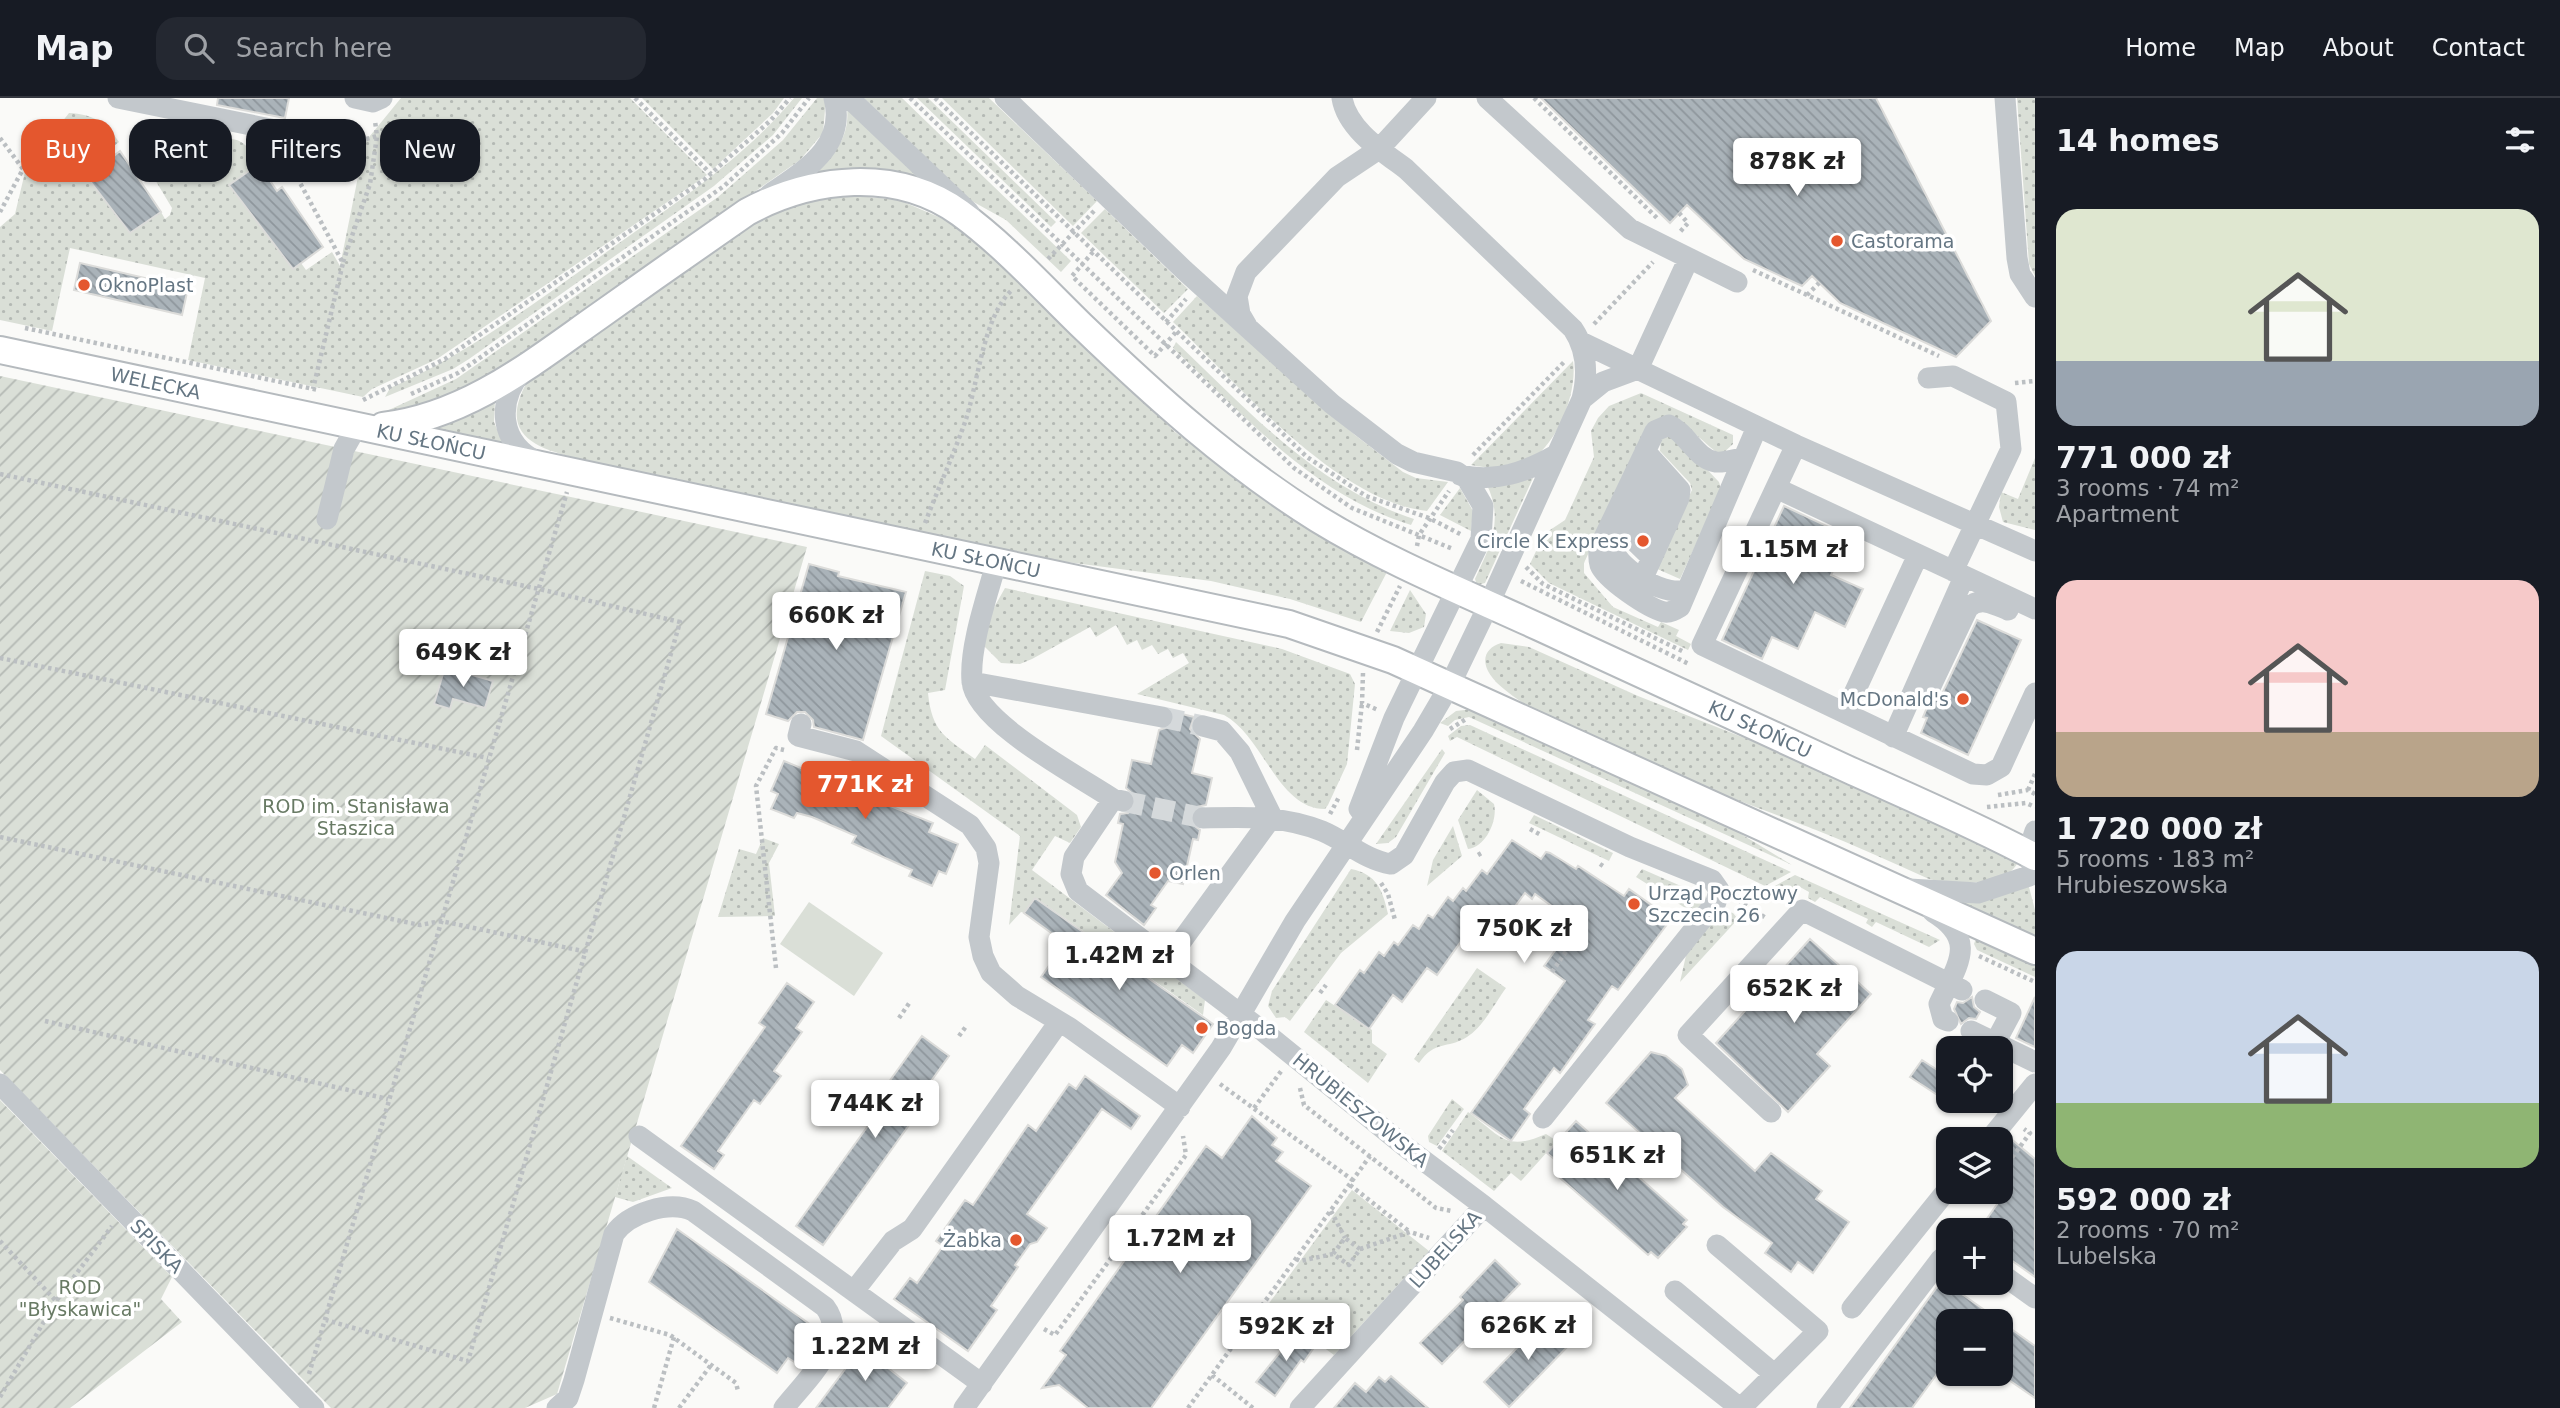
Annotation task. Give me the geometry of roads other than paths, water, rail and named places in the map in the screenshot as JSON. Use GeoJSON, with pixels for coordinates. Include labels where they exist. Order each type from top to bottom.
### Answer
{"type":"FeatureCollection","features":[{"type":"Feature","properties":{"kind":"main road","name":"KU SŁOŃCU"},"geometry":{"type":"LineString","coordinates":[[313,417],[363,417],[395,425],[465,404],[530,364],[747,212],[802,187],[842,182],[874,183],[922,194],[948,206],[1004,250],[1187,424],[1238,465],[1353,539],[2034,862]]}},
{"type":"Feature","properties":{"kind":"main road","name":"WELECKA"},"geometry":{"type":"LineString","coordinates":[[0,350],[313,417]]}},
{"type":"Feature","properties":{"kind":"main road","name":"KU SŁOŃCU"},"geometry":{"type":"LineString","coordinates":[[363,417],[561,468],[1275,620],[1359,646],[2035,951]]}},
{"type":"Feature","properties":{"kind":"street"},"geometry":{"type":"LineString","coordinates":[[118,98],[246,125]]}},
{"type":"Feature","properties":{"kind":"street","name":"KU SŁOŃCU"},"geometry":{"type":"LineString","coordinates":[[747,212],[825,153],[835,130],[834,98]]}},
{"type":"Feature","properties":{"kind":"street","name":"KU SŁOŃCU"},"geometry":{"type":"LineString","coordinates":[[849,98],[955,196],[1004,250]]}},
{"type":"Feature","properties":{"kind":"street"},"geometry":{"type":"LineString","coordinates":[[1005,98],[1257,338],[1332,404],[1397,454],[1460,475],[1494,478],[1530,469],[1556,455]]}},
{"type":"Feature","properties":{"kind":"street"},"geometry":{"type":"LineString","coordinates":[[1342,98],[1352,122],[1379,149],[1438,199],[1563,318],[1581,342],[1974,527],[2035,551]]}},
{"type":"Feature","properties":{"kind":"street"},"geometry":{"type":"LineString","coordinates":[[1197,282],[1227,284],[1246,272],[1337,177],[1379,149],[1426,98]]}},
{"type":"Feature","properties":{"kind":"street"},"geometry":{"type":"LineString","coordinates":[[1487,98],[1608,212],[1630,229],[1681,246],[1743,275]]}},
{"type":"Feature","properties":{"kind":"street"},"geometry":{"type":"LineString","coordinates":[[2005,98],[2017,258],[2020,274],[2035,297]]}},
{"type":"Feature","properties":{"kind":"street"},"geometry":{"type":"LineString","coordinates":[[1647,374],[1681,246]]}},
{"type":"Feature","properties":{"kind":"street"},"geometry":{"type":"LineString","coordinates":[[1246,272],[1238,291],[1238,303],[1245,325],[1257,338]]}},
{"type":"Feature","properties":{"kind":"street"},"geometry":{"type":"LineString","coordinates":[[964,1408],[1181,1117],[1221,1048],[1234,1009],[1423,731],[1450,685],[1582,399],[1586,375],[1581,342]]}},
{"type":"Feature","properties":{"kind":"street","name":"KU SŁOŃCU"},"geometry":{"type":"LineString","coordinates":[[530,364],[510,391],[505,420],[508,434],[521,451],[561,468]]}},
{"type":"Feature","properties":{"kind":"street"},"geometry":{"type":"LineString","coordinates":[[1582,399],[1603,382],[1647,374]]}},
{"type":"Feature","properties":{"kind":"street"},"geometry":{"type":"LineString","coordinates":[[1893,737],[1974,527],[2011,449],[2006,402],[1953,376],[1928,377]]}},
{"type":"Feature","properties":{"kind":"street"},"geometry":{"type":"LineString","coordinates":[[327,519],[344,449],[363,417]]}},
{"type":"Feature","properties":{"kind":"street"},"geometry":{"type":"LineString","coordinates":[[1744,458],[1711,461],[1701,454],[1679,429],[1669,425],[1655,431],[1614,549],[1638,588],[1663,612],[1672,612],[1679,607],[1688,588],[1744,458],[1757,427]]}},
{"type":"Feature","properties":{"kind":"street"},"geometry":{"type":"LineString","coordinates":[[1796,445],[1702,645],[1973,774],[1987,775],[2001,767],[2035,693]]}},
{"type":"Feature","properties":{"kind":"street"},"geometry":{"type":"LineString","coordinates":[[1346,843],[1394,718],[1458,590],[1484,527],[1478,495],[1460,475]]}},
{"type":"Feature","properties":{"kind":"street"},"geometry":{"type":"LineString","coordinates":[[1638,486],[1679,490],[1664,532],[1638,588]]}},
{"type":"Feature","properties":{"kind":"street"},"geometry":{"type":"LineString","coordinates":[[1638,486],[1664,532]]}},
{"type":"Feature","properties":{"kind":"street"},"geometry":{"type":"LineString","coordinates":[[1638,486],[1664,532]]}},
{"type":"Feature","properties":{"kind":"street"},"geometry":{"type":"LineString","coordinates":[[1638,486],[1599,548],[1598,556],[1603,571],[1638,588]]}},
{"type":"Feature","properties":{"kind":"street"},"geometry":{"type":"LineString","coordinates":[[1776,488],[2035,609]]}},
{"type":"Feature","properties":{"kind":"street"},"geometry":{"type":"LineString","coordinates":[[1845,713],[1918,555]]}},
{"type":"Feature","properties":{"kind":"street"},"geometry":{"type":"LineString","coordinates":[[996,560],[973,660],[972,682],[1162,717]]}},
{"type":"Feature","properties":{"kind":"street"},"geometry":{"type":"LineString","coordinates":[[1913,690],[1929,690],[1968,608],[1973,603],[1994,604],[2035,623]]}},
{"type":"Feature","properties":{"kind":"street","name":"HRUBIESZOWSKA"},"geometry":{"type":"LineString","coordinates":[[972,682],[976,695],[1006,727],[1118,800],[1074,858],[1071,874],[1077,891],[1234,1009],[1407,1148],[1484,1206]]}},
{"type":"Feature","properties":{"kind":"street"},"geometry":{"type":"LineString","coordinates":[[801,724],[798,736],[856,751],[970,825],[986,848],[989,863],[980,928],[983,956],[1001,985],[1059,1022],[1181,1117]]}},
{"type":"Feature","properties":{"kind":"street"},"geometry":{"type":"LineString","coordinates":[[1203,726],[1223,731],[1240,752],[1272,817]]}},
{"type":"Feature","properties":{"kind":"street"},"geometry":{"type":"LineString","coordinates":[[1203,818],[1272,817],[1321,831],[1375,862],[1391,864],[1404,855],[1445,782],[1454,772],[1468,770],[1630,847],[1712,880],[1719,890],[1716,902],[1543,1118]]}},
{"type":"Feature","properties":{"kind":"street"},"geometry":{"type":"LineString","coordinates":[[1167,961],[1272,817]]}},
{"type":"Feature","properties":{"kind":"street","name":"KU SŁOŃCU"},"geometry":{"type":"LineString","coordinates":[[1886,883],[1932,892],[1978,893],[2034,862]]}},
{"type":"Feature","properties":{"kind":"street"},"geometry":{"type":"LineString","coordinates":[[1886,883],[1946,920],[1957,932],[1963,947],[1955,987],[1939,1004],[1943,1019],[1948,1021]]}},
{"type":"Feature","properties":{"kind":"street"},"geometry":{"type":"LineString","coordinates":[[1771,1112],[1688,1035],[1802,910],[1955,987]]}},
{"type":"Feature","properties":{"kind":"street"},"geometry":{"type":"LineString","coordinates":[[1985,1000],[2011,1013],[1999,1036]]}},
{"type":"Feature","properties":{"kind":"street"},"geometry":{"type":"LineString","coordinates":[[854,1291],[893,1241],[912,1229],[1059,1022]]}},
{"type":"Feature","properties":{"kind":"street"},"geometry":{"type":"LineString","coordinates":[[1971,1031],[1981,1036]]}},
{"type":"Feature","properties":{"kind":"street"},"geometry":{"type":"LineString","coordinates":[[2013,1052],[2035,1062]]}},
{"type":"Feature","properties":{"kind":"street","name":"SPISKA"},"geometry":{"type":"LineString","coordinates":[[0,1084],[308,1402]]}},
{"type":"Feature","properties":{"kind":"street"},"geometry":{"type":"LineString","coordinates":[[2000,1127],[2035,1084]]}},
{"type":"Feature","properties":{"kind":"street"},"geometry":{"type":"LineString","coordinates":[[639,1136],[982,1384]]}},
{"type":"Feature","properties":{"kind":"street"},"geometry":{"type":"LineString","coordinates":[[1852,1308],[1936,1204]]}},
{"type":"Feature","properties":{"kind":"street"},"geometry":{"type":"LineString","coordinates":[[557,1408],[568,1398],[614,1234],[621,1223],[674,1206],[693,1211],[831,1314],[832,1342],[785,1408]]}},
{"type":"Feature","properties":{"kind":"street","name":"LUBELSKA"},"geometry":{"type":"LineString","coordinates":[[1300,1408],[1484,1206],[1740,1408]]}},
{"type":"Feature","properties":{"kind":"street"},"geometry":{"type":"LineString","coordinates":[[1717,1245],[1818,1331],[1740,1408]]}},
{"type":"Feature","properties":{"kind":"street"},"geometry":{"type":"LineString","coordinates":[[1828,1408],[1936,1266]]}},
{"type":"Feature","properties":{"kind":"street"},"geometry":{"type":"LineString","coordinates":[[2013,1282],[2035,1298]]}},
{"type":"Feature","properties":{"kind":"street"},"geometry":{"type":"LineString","coordinates":[[1675,1291],[1774,1374]]}},
{"type":"Feature","properties":{"kind":"tunnel"},"geometry":{"type":"LineString","coordinates":[[1162,717],[1203,726]]}},
{"type":"Feature","properties":{"kind":"tunnel"},"geometry":{"type":"LineString","coordinates":[[1123,801],[1203,818]]}},
{"type":"Feature","properties":{"kind":"place","name":"Castorama"},"geometry":{"type":"Point","coordinates":[1837,241]}},
{"type":"Feature","properties":{"kind":"place","name":"OknoPlast"},"geometry":{"type":"Point","coordinates":[84,285]}},
{"type":"Feature","properties":{"kind":"place","name":"Circle K Express"},"geometry":{"type":"Point","coordinates":[1643,541]}},
{"type":"Feature","properties":{"kind":"place","name":"McDonald's"},"geometry":{"type":"Point","coordinates":[1963,699]}},
{"type":"Feature","properties":{"kind":"place","name":"Orlen"},"geometry":{"type":"Point","coordinates":[1155,873]}},
{"type":"Feature","properties":{"kind":"place","name":"Urząd Pocztowy Szczecin 26"},"geometry":{"type":"Point","coordinates":[1634,904]}},
{"type":"Feature","properties":{"kind":"place","name":"Bogda"},"geometry":{"type":"Point","coordinates":[1202,1028]}},
{"type":"Feature","properties":{"kind":"place","name":"Żabka"},"geometry":{"type":"Point","coordinates":[1016,1240]}},
{"type":"Feature","properties":{"kind":"park label","name":"ROD im. Stanisława Staszica"},"geometry":{"type":"Point","coordinates":[356,817]}},
{"type":"Feature","properties":{"kind":"park label","name":"ROD \"Błyskawica\""},"geometry":{"type":"Point","coordinates":[80,1298]}}]}
